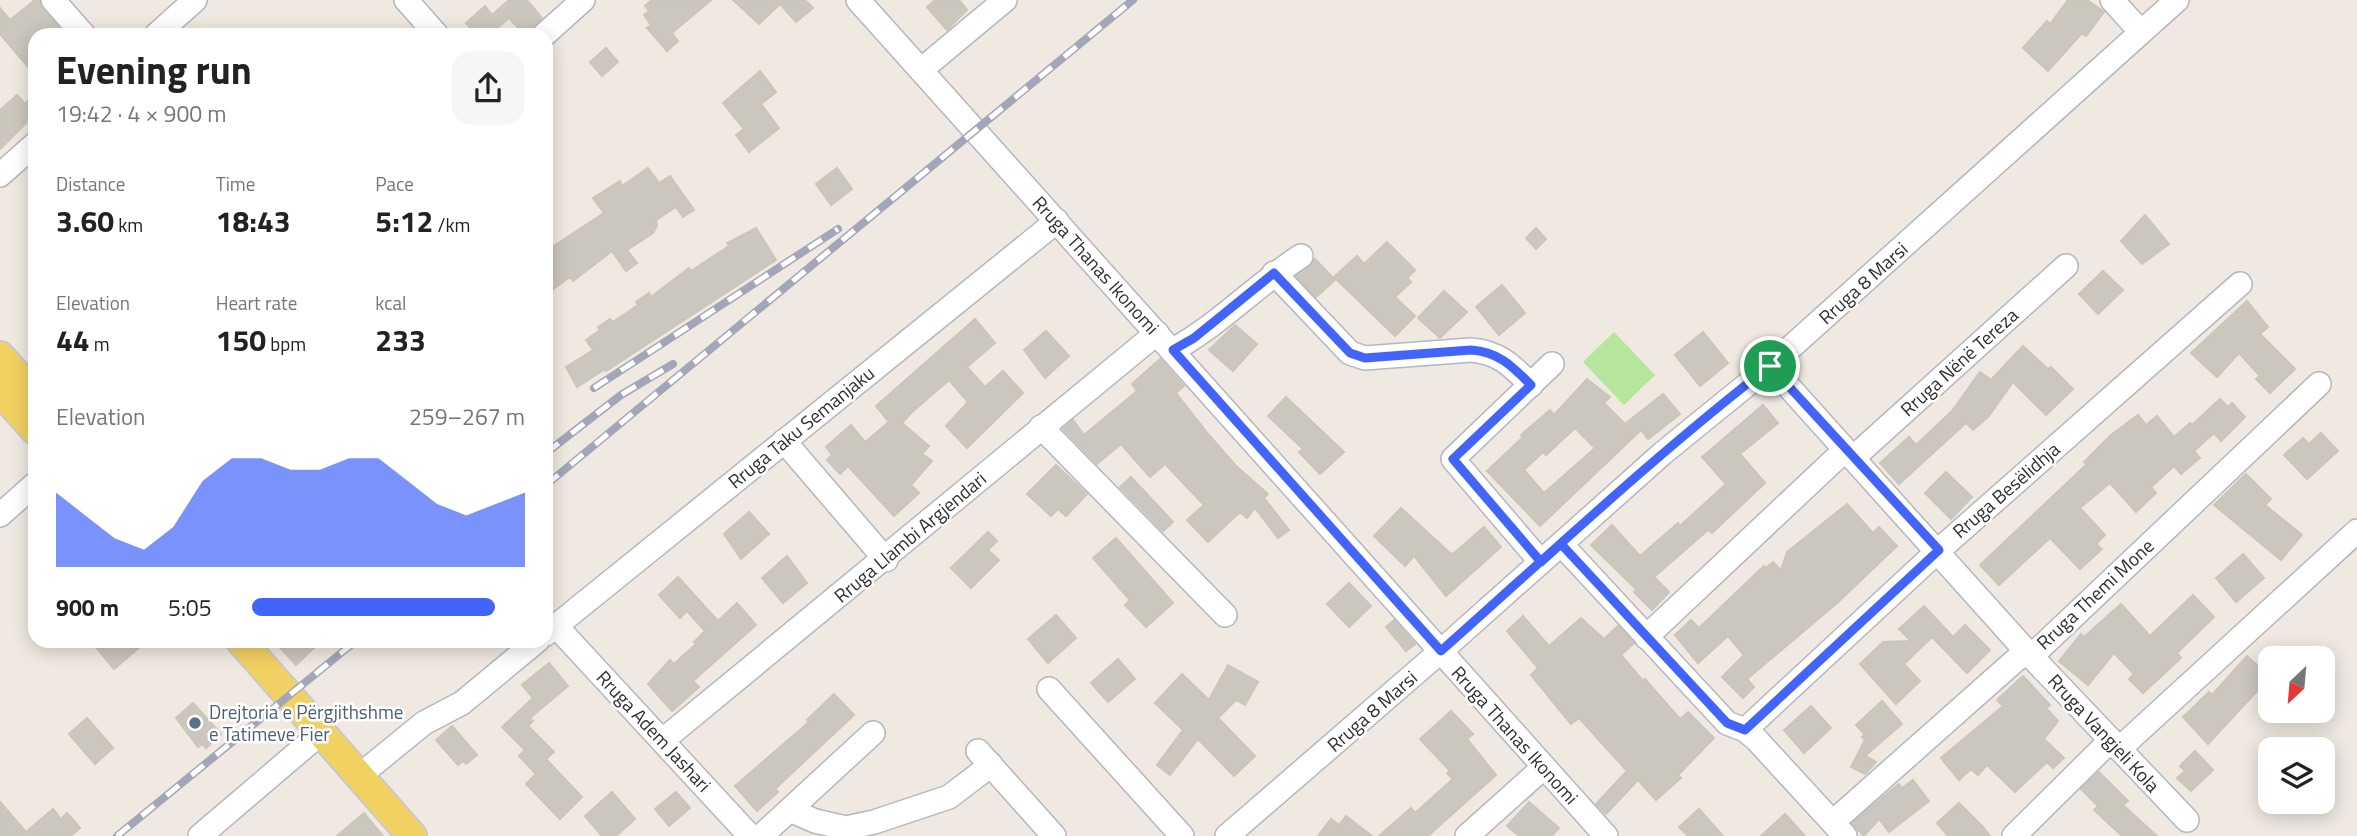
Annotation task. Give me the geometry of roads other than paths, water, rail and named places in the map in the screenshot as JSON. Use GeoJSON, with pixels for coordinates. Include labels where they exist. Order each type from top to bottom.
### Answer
{"type":"FeatureCollection","features":[{"type":"Feature","properties":{"kind":"main road"},"geometry":{"type":"LineString","coordinates":[[0,356],[28,387]]}},
{"type":"Feature","properties":{"kind":"main road"},"geometry":{"type":"LineString","coordinates":[[0,391],[28,422]]}},
{"type":"Feature","properties":{"kind":"main road"},"geometry":{"type":"LineString","coordinates":[[247,648],[412,836]]}},
{"type":"Feature","properties":{"kind":"street"},"geometry":{"type":"LineString","coordinates":[[53,0],[78,28]]}},
{"type":"Feature","properties":{"kind":"street"},"geometry":{"type":"LineString","coordinates":[[164,28],[195,0]]}},
{"type":"Feature","properties":{"kind":"street"},"geometry":{"type":"LineString","coordinates":[[406,0],[431,28]]}},
{"type":"Feature","properties":{"kind":"street"},"geometry":{"type":"LineString","coordinates":[[552,28],[583,0]]}},
{"type":"Feature","properties":{"kind":"street","name":"Rruga Thanas Ikonomi"},"geometry":{"type":"LineString","coordinates":[[858,0],[1606,836]]}},
{"type":"Feature","properties":{"kind":"street"},"geometry":{"type":"LineString","coordinates":[[921,70],[1005,0]]}},
{"type":"Feature","properties":{"kind":"street"},"geometry":{"type":"LineString","coordinates":[[2112,0],[2141,32]]}},
{"type":"Feature","properties":{"kind":"street","name":"Rruga 8 Marsi"},"geometry":{"type":"LineString","coordinates":[[1227,836],[1441,651],[1663,453],[1770,366],[2177,0]]}},
{"type":"Feature","properties":{"kind":"street"},"geometry":{"type":"LineString","coordinates":[[0,175],[28,150]]}},
{"type":"Feature","properties":{"kind":"street","name":"Rruga Taku Semanjaku"},"geometry":{"type":"LineString","coordinates":[[553,628],[1057,221]]}},
{"type":"Feature","properties":{"kind":"street"},"geometry":{"type":"LineString","coordinates":[[1173,350],[1194,338],[1274,273],[1301,256]]}},
{"type":"Feature","properties":{"kind":"street","name":"Rruga Nënë Tereza"},"geometry":{"type":"LineString","coordinates":[[1646,638],[1849,454],[2066,266]]}},
{"type":"Feature","properties":{"kind":"street"},"geometry":{"type":"LineString","coordinates":[[1274,273],[1350,353],[1365,358],[1489,352],[1504,360],[1531,385]]}},
{"type":"Feature","properties":{"kind":"street","name":"Rruga Besëlidhja"},"geometry":{"type":"LineString","coordinates":[[1745,730],[1939,550],[2240,284]]}},
{"type":"Feature","properties":{"kind":"street","name":"Rruga Llambi Argjendari"},"geometry":{"type":"LineString","coordinates":[[663,740],[886,560],[1041,427],[1157,333]]}},
{"type":"Feature","properties":{"kind":"street"},"geometry":{"type":"LineString","coordinates":[[1541,562],[1453,459],[1552,364]]}},
{"type":"Feature","properties":{"kind":"street","name":"Rruga Vangjeli Kola"},"geometry":{"type":"LineString","coordinates":[[1770,366],[1939,550],[2028,653],[2187,820]]}},
{"type":"Feature","properties":{"kind":"street","name":"Rruga Themi Mone"},"geometry":{"type":"LineString","coordinates":[[1561,544],[1727,723],[1745,730],[1839,829],[2018,658],[2039,649],[2319,384]]}},
{"type":"Feature","properties":{"kind":"street"},"geometry":{"type":"LineString","coordinates":[[1041,427],[1225,615]]}},
{"type":"Feature","properties":{"kind":"street"},"geometry":{"type":"LineString","coordinates":[[785,441],[886,560]]}},
{"type":"Feature","properties":{"kind":"street"},"geometry":{"type":"LineString","coordinates":[[0,515],[28,490]]}},
{"type":"Feature","properties":{"kind":"street"},"geometry":{"type":"LineString","coordinates":[[2014,836],[2357,531]]}},
{"type":"Feature","properties":{"kind":"street","name":"Rruga Adem Jashari"},"geometry":{"type":"LineString","coordinates":[[553,632],[663,740],[750,836]]}},
{"type":"Feature","properties":{"kind":"street"},"geometry":{"type":"LineString","coordinates":[[359,776],[424,723],[463,703],[528,648]]}},
{"type":"Feature","properties":{"kind":"street"},"geometry":{"type":"LineString","coordinates":[[1049,689],[1182,836]]}},
{"type":"Feature","properties":{"kind":"street"},"geometry":{"type":"LineString","coordinates":[[200,836],[322,733]]}},
{"type":"Feature","properties":{"kind":"street"},"geometry":{"type":"LineString","coordinates":[[761,836],[873,733]]}},
{"type":"Feature","properties":{"kind":"street"},"geometry":{"type":"LineString","coordinates":[[790,810],[815,821],[846,828],[909,812],[949,797],[985,758],[1054,836]]}},
{"type":"Feature","properties":{"kind":"street"},"geometry":{"type":"LineString","coordinates":[[1466,836],[1544,767]]}},
{"type":"Feature","properties":{"kind":"railway"},"geometry":{"type":"LineString","coordinates":[[553,479],[1133,0]]}},
{"type":"Feature","properties":{"kind":"railway"},"geometry":{"type":"LineString","coordinates":[[594,388],[838,229]]}},
{"type":"Feature","properties":{"kind":"railway"},"geometry":{"type":"LineString","coordinates":[[553,448],[621,395],[673,364]]}},
{"type":"Feature","properties":{"kind":"railway"},"geometry":{"type":"LineString","coordinates":[[117,836],[347,648]]}},
{"type":"Feature","properties":{"kind":"place","name":"Drejtoria e Përgjithshme e Tatimeve Fier"},"geometry":{"type":"Point","coordinates":[195,723]}}]}
